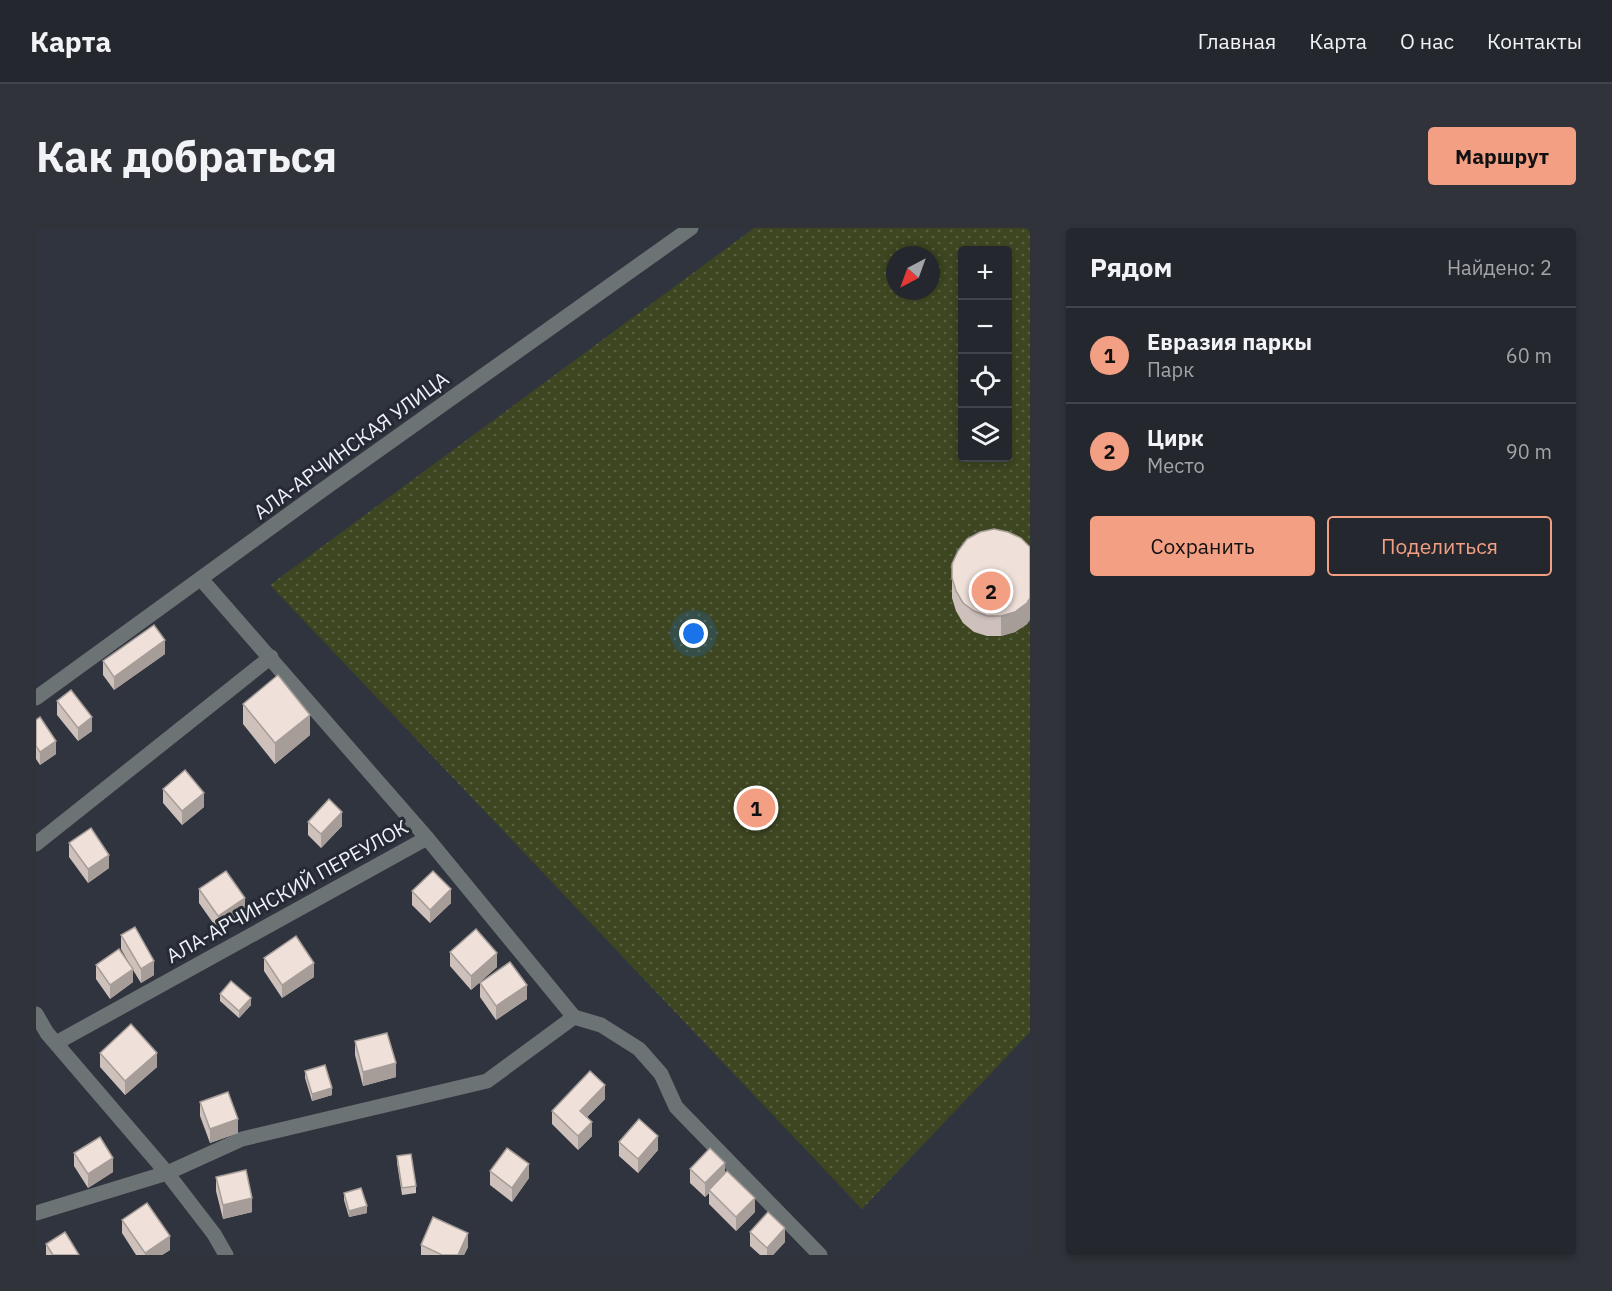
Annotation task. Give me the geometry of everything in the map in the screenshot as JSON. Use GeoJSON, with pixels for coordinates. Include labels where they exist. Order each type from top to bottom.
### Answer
{"type":"FeatureCollection","features":[{"type":"Feature","properties":{"kind":"street","name":"АЛА-АРЧИНСКАЯ УЛИЦА"},"geometry":{"type":"LineString","coordinates":[[36,698],[692,228]]}},
{"type":"Feature","properties":{"kind":"street"},"geometry":{"type":"LineString","coordinates":[[201,579],[427,838]]}},
{"type":"Feature","properties":{"kind":"street"},"geometry":{"type":"LineString","coordinates":[[36,844],[271,657]]}},
{"type":"Feature","properties":{"kind":"street","name":"АЛА-АРЧИНСКИЙ ПЕРЕУЛОК"},"geometry":{"type":"LineString","coordinates":[[56,1043],[427,838],[574,1017]]}},
{"type":"Feature","properties":{"kind":"street"},"geometry":{"type":"LineString","coordinates":[[36,1014],[46,1033],[167,1173],[214,1234],[226,1255]]}},
{"type":"Feature","properties":{"kind":"street"},"geometry":{"type":"LineString","coordinates":[[36,1213],[167,1173],[242,1139],[487,1081],[574,1017],[601,1025],[639,1048],[662,1074],[676,1107],[820,1255]]}},
{"type":"Feature","properties":{"kind":"green space"},"geometry":{"type":"Polygon","coordinates":[[[754,228],[1030,228],[1030,1032],[862,1209],[270,585],[754,228]]]}},
{"type":"Feature","properties":{"kind":"building"},"geometry":{"type":"Polygon","coordinates":[[[994,529],[1021,538],[1030,547],[1030,598],[1015,612],[1001,616],[987,616],[963,603],[952,578],[952,564],[967,539],[980,532],[994,529]]]}},
{"type":"Feature","properties":{"kind":"building"},"geometry":{"type":"Polygon","coordinates":[[[154,625],[165,640],[114,677],[103,661],[154,625]]]}},
{"type":"Feature","properties":{"kind":"building"},"geometry":{"type":"Polygon","coordinates":[[[278,675],[310,715],[275,743],[243,704],[278,675]]]}},
{"type":"Feature","properties":{"kind":"building"},"geometry":{"type":"Polygon","coordinates":[[[71,690],[92,717],[78,728],[57,701],[71,690]]]}},
{"type":"Feature","properties":{"kind":"building"},"geometry":{"type":"Polygon","coordinates":[[[40,717],[56,741],[40,752],[36,746],[36,720],[40,717]]]}},
{"type":"Feature","properties":{"kind":"building"},"geometry":{"type":"Polygon","coordinates":[[[185,770],[204,793],[182,811],[163,789],[185,770]]]}},
{"type":"Feature","properties":{"kind":"building"},"geometry":{"type":"Polygon","coordinates":[[[329,799],[342,812],[321,834],[308,822],[329,799]]]}},
{"type":"Feature","properties":{"kind":"building"},"geometry":{"type":"Polygon","coordinates":[[[91,828],[109,855],[88,869],[69,843],[91,828]]]}},
{"type":"Feature","properties":{"kind":"building"},"geometry":{"type":"Polygon","coordinates":[[[226,871],[245,898],[218,916],[199,889],[226,871]]]}},
{"type":"Feature","properties":{"kind":"building"},"geometry":{"type":"Polygon","coordinates":[[[433,871],[451,889],[430,910],[412,891],[433,871]]]}},
{"type":"Feature","properties":{"kind":"building"},"geometry":{"type":"Polygon","coordinates":[[[135,927],[154,961],[141,969],[121,935],[135,927]]]}},
{"type":"Feature","properties":{"kind":"building"},"geometry":{"type":"Polygon","coordinates":[[[476,929],[497,953],[471,976],[450,952],[476,929]]]}},
{"type":"Feature","properties":{"kind":"building"},"geometry":{"type":"Polygon","coordinates":[[[296,936],[314,963],[282,985],[264,958],[296,936]]]}},
{"type":"Feature","properties":{"kind":"building"},"geometry":{"type":"Polygon","coordinates":[[[119,949],[133,969],[110,985],[96,965],[119,949]]]}},
{"type":"Feature","properties":{"kind":"building"},"geometry":{"type":"Polygon","coordinates":[[[510,962],[527,985],[496,1006],[480,983],[510,962]]]}},
{"type":"Feature","properties":{"kind":"building"},"geometry":{"type":"Polygon","coordinates":[[[231,981],[251,998],[239,1011],[220,994],[231,981]]]}},
{"type":"Feature","properties":{"kind":"building"},"geometry":{"type":"Polygon","coordinates":[[[131,1024],[157,1053],[125,1081],[100,1053],[131,1024]]]}},
{"type":"Feature","properties":{"kind":"building"},"geometry":{"type":"Polygon","coordinates":[[[387,1033],[396,1063],[363,1072],[355,1041],[387,1033]]]}},
{"type":"Feature","properties":{"kind":"building"},"geometry":{"type":"Polygon","coordinates":[[[325,1065],[332,1088],[312,1094],[305,1071],[325,1065]]]}},
{"type":"Feature","properties":{"kind":"building"},"geometry":{"type":"Polygon","coordinates":[[[590,1071],[605,1085],[580,1111],[592,1122],[578,1136],[552,1111],[590,1071]]]}},
{"type":"Feature","properties":{"kind":"building"},"geometry":{"type":"Polygon","coordinates":[[[228,1092],[238,1119],[210,1129],[200,1102],[228,1092]]]}},
{"type":"Feature","properties":{"kind":"building"},"geometry":{"type":"Polygon","coordinates":[[[639,1119],[658,1136],[638,1159],[619,1142],[639,1119]]]}},
{"type":"Feature","properties":{"kind":"building"},"geometry":{"type":"Polygon","coordinates":[[[100,1137],[113,1158],[88,1174],[74,1153],[100,1137]]]}},
{"type":"Feature","properties":{"kind":"building"},"geometry":{"type":"Polygon","coordinates":[[[507,1148],[529,1164],[512,1188],[490,1171],[507,1148]]]}},
{"type":"Feature","properties":{"kind":"building"},"geometry":{"type":"Polygon","coordinates":[[[710,1148],[725,1163],[705,1183],[690,1169],[710,1148]]]}},
{"type":"Feature","properties":{"kind":"building"},"geometry":{"type":"Polygon","coordinates":[[[411,1154],[416,1186],[402,1188],[397,1156],[411,1154]]]}},
{"type":"Feature","properties":{"kind":"building"},"geometry":{"type":"Polygon","coordinates":[[[246,1170],[252,1198],[223,1205],[216,1177],[246,1170]]]}},
{"type":"Feature","properties":{"kind":"building"},"geometry":{"type":"Polygon","coordinates":[[[727,1171],[755,1198],[736,1217],[709,1190],[727,1171]]]}},
{"type":"Feature","properties":{"kind":"building"},"geometry":{"type":"Polygon","coordinates":[[[361,1188],[367,1206],[349,1211],[344,1193],[361,1188]]]}},
{"type":"Feature","properties":{"kind":"building"},"geometry":{"type":"Polygon","coordinates":[[[147,1203],[170,1236],[145,1253],[122,1220],[147,1203]]]}},
{"type":"Feature","properties":{"kind":"building"},"geometry":{"type":"Polygon","coordinates":[[[768,1212],[785,1228],[767,1248],[750,1232],[768,1212]]]}},
{"type":"Feature","properties":{"kind":"building"},"geometry":{"type":"Polygon","coordinates":[[[433,1217],[468,1233],[458,1255],[442,1255],[421,1245],[433,1217]]]}},
{"type":"Feature","properties":{"kind":"building"},"geometry":{"type":"Polygon","coordinates":[[[65,1232],[79,1255],[53,1255],[46,1244],[65,1232]]]}},
{"type":"Feature","properties":{"kind":"place","name":"Цирк"},"geometry":{"type":"Point","coordinates":[991,591]}},
{"type":"Feature","properties":{"kind":"place","name":"Евразия паркы"},"geometry":{"type":"Point","coordinates":[756,808]}}]}
